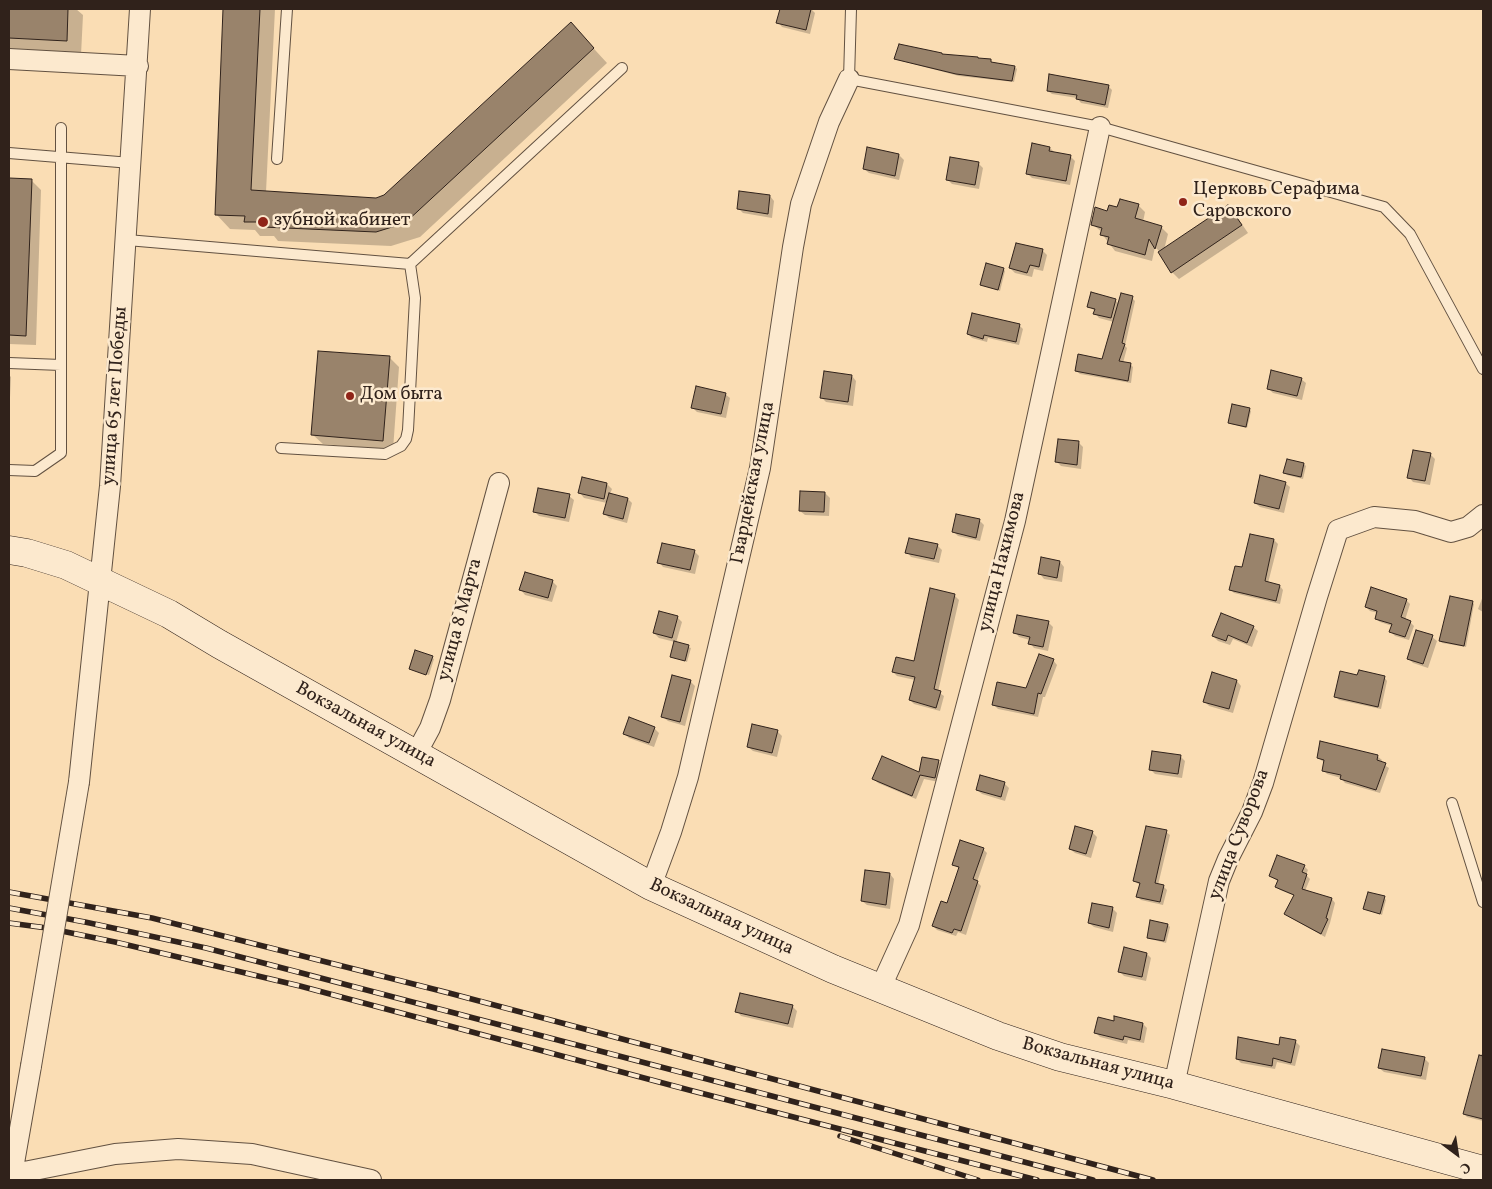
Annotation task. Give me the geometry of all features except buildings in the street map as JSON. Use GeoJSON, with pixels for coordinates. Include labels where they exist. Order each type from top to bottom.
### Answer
{"type":"FeatureCollection","features":[{"type":"Feature","properties":{"kind":"main road","name":"Вокзальная улица"},"geometry":{"type":"LineString","coordinates":[[9,550],[27,553],[66,565],[169,614],[651,886],[776,944],[880,989],[998,1036],[1060,1057],[1174,1085],[1483,1170]]}},
{"type":"Feature","properties":{"kind":"street","name":"улица 65 лет Победы"},"geometry":{"type":"LineString","coordinates":[[10,1176],[31,1066],[79,782],[110,486],[138,66],[140,9]]}},
{"type":"Feature","properties":{"kind":"street"},"geometry":{"type":"LineString","coordinates":[[9,58],[138,66]]}},
{"type":"Feature","properties":{"kind":"street","name":"Гвардейская улица"},"geometry":{"type":"LineString","coordinates":[[651,886],[671,832],[688,776],[760,468],[801,204],[829,122],[849,79]]}},
{"type":"Feature","properties":{"kind":"street","name":"улица Нахимова"},"geometry":{"type":"LineString","coordinates":[[880,989],[909,925],[1015,521],[1100,127]]}},
{"type":"Feature","properties":{"kind":"street","name":"улица 8 Марта"},"geometry":{"type":"LineString","coordinates":[[416,754],[430,728],[440,700],[499,483]]}},
{"type":"Feature","properties":{"kind":"street","name":"улица Суворова"},"geometry":{"type":"LineString","coordinates":[[1174,1085],[1219,881],[1252,812],[1263,783],[1316,597],[1338,530],[1374,517],[1416,521],[1451,532],[1468,528],[1483,515]]}},
{"type":"Feature","properties":{"kind":"street"},"geometry":{"type":"LineString","coordinates":[[10,1176],[115,1154],[178,1149],[252,1154],[371,1180]]}},
{"type":"Feature","properties":{"kind":"lane"},"geometry":{"type":"LineString","coordinates":[[277,159],[287,9]]}},
{"type":"Feature","properties":{"kind":"lane"},"geometry":{"type":"LineString","coordinates":[[851,9],[849,79],[1100,127],[1384,207],[1410,234],[1483,369]]}},
{"type":"Feature","properties":{"kind":"lane"},"geometry":{"type":"LineString","coordinates":[[126,240],[410,264],[622,68]]}},
{"type":"Feature","properties":{"kind":"lane"},"geometry":{"type":"LineString","coordinates":[[9,470],[35,471],[61,452],[61,128]]}},
{"type":"Feature","properties":{"kind":"lane"},"geometry":{"type":"LineString","coordinates":[[9,153],[131,163]]}},
{"type":"Feature","properties":{"kind":"lane"},"geometry":{"type":"LineString","coordinates":[[281,448],[385,454],[401,446],[406,439],[415,308],[410,264]]}},
{"type":"Feature","properties":{"kind":"lane"},"geometry":{"type":"LineString","coordinates":[[9,363],[61,365]]}},
{"type":"Feature","properties":{"kind":"lane"},"geometry":{"type":"LineString","coordinates":[[1452,803],[1483,902]]}},
{"type":"Feature","properties":{"kind":"railway"},"geometry":{"type":"LineString","coordinates":[[9,892],[152,918],[449,993],[1153,1180]]}},
{"type":"Feature","properties":{"kind":"railway"},"geometry":{"type":"LineString","coordinates":[[9,908],[206,948],[1093,1180]]}},
{"type":"Feature","properties":{"kind":"railway"},"geometry":{"type":"LineString","coordinates":[[9,923],[47,928],[115,942],[300,986],[689,1090],[1037,1180]]}},
{"type":"Feature","properties":{"kind":"railway"},"geometry":{"type":"LineString","coordinates":[[840,1136],[978,1180]]}},
{"type":"Feature","properties":{"kind":"place","name":"Церковь Серафима Саровского"},"geometry":{"type":"Point","coordinates":[1183,202]}},
{"type":"Feature","properties":{"kind":"place","name":"зубной кабинет"},"geometry":{"type":"Point","coordinates":[263,222]}},
{"type":"Feature","properties":{"kind":"place","name":"Дом быта"},"geometry":{"type":"Point","coordinates":[350,396]}}]}
